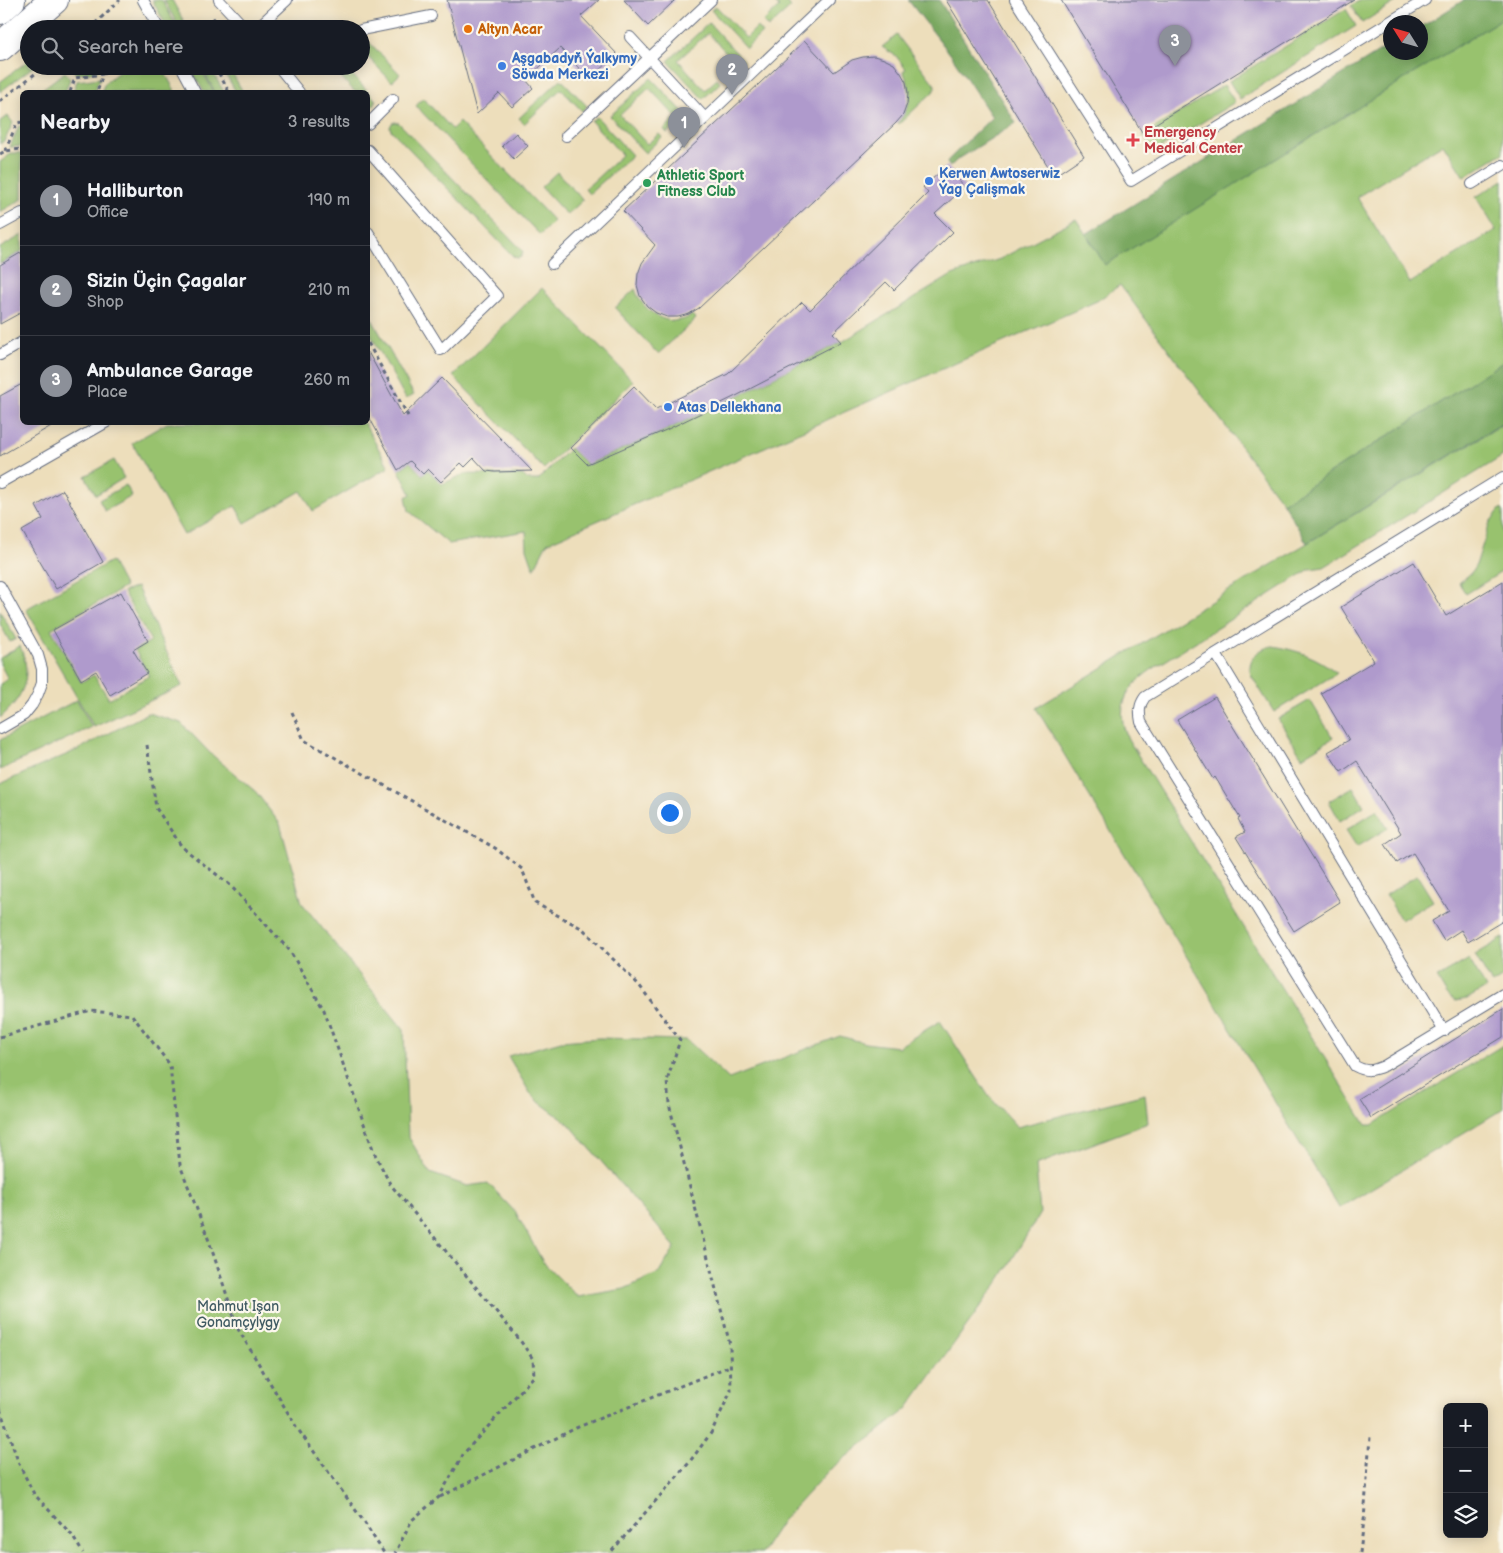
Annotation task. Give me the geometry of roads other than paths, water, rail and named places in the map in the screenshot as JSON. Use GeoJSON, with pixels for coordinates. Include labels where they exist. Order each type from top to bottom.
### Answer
{"type":"FeatureCollection","features":[{"type":"Feature","properties":{"kind":"main road"},"geometry":{"type":"LineString","coordinates":[[0,10],[11,0]]}},
{"type":"Feature","properties":{"kind":"main road"},"geometry":{"type":"LineString","coordinates":[[31,20],[54,0]]}},
{"type":"Feature","properties":{"kind":"main road"},"geometry":{"type":"LineString","coordinates":[[0,47],[20,30]]}},
{"type":"Feature","properties":{"kind":"lane"},"geometry":{"type":"LineString","coordinates":[[143,0],[155,20]]}},
{"type":"Feature","properties":{"kind":"lane"},"geometry":{"type":"LineString","coordinates":[[219,0],[238,20]]}},
{"type":"Feature","properties":{"kind":"lane"},"geometry":{"type":"LineString","coordinates":[[266,20],[287,0]]}},
{"type":"Feature","properties":{"kind":"lane"},"geometry":{"type":"LineString","coordinates":[[566,136],[711,0]]}},
{"type":"Feature","properties":{"kind":"lane"},"geometry":{"type":"LineString","coordinates":[[552,264],[829,0]]}},
{"type":"Feature","properties":{"kind":"lane"},"geometry":{"type":"LineString","coordinates":[[1015,0],[1131,181],[1425,0]]}},
{"type":"Feature","properties":{"kind":"lane"},"geometry":{"type":"LineString","coordinates":[[370,28],[431,16]]}},
{"type":"Feature","properties":{"kind":"lane"},"geometry":{"type":"LineString","coordinates":[[630,37],[705,118]]}},
{"type":"Feature","properties":{"kind":"lane"},"geometry":{"type":"LineString","coordinates":[[185,75],[194,90]]}},
{"type":"Feature","properties":{"kind":"lane"},"geometry":{"type":"LineString","coordinates":[[285,75],[297,90]]}},
{"type":"Feature","properties":{"kind":"lane"},"geometry":{"type":"LineString","coordinates":[[370,122],[393,99]]}},
{"type":"Feature","properties":{"kind":"lane"},"geometry":{"type":"LineString","coordinates":[[370,152],[497,296],[441,350],[370,235]]}},
{"type":"Feature","properties":{"kind":"lane"},"geometry":{"type":"LineString","coordinates":[[1472,184],[1503,165]]}},
{"type":"Feature","properties":{"kind":"lane"},"geometry":{"type":"LineString","coordinates":[[0,225],[20,213]]}},
{"type":"Feature","properties":{"kind":"lane"},"geometry":{"type":"LineString","coordinates":[[0,355],[20,343]]}},
{"type":"Feature","properties":{"kind":"lane"},"geometry":{"type":"LineString","coordinates":[[0,483],[102,425]]}},
{"type":"Feature","properties":{"kind":"lane"},"geometry":{"type":"LineString","coordinates":[[1503,477],[1145,697],[1140,704],[1139,713],[1140,722],[1355,1066],[1363,1070],[1372,1071],[1384,1066],[1503,994]]}},
{"type":"Feature","properties":{"kind":"lane"},"geometry":{"type":"LineString","coordinates":[[0,586],[38,655],[42,669],[42,683],[32,705],[24,715],[0,729]]}},
{"type":"Feature","properties":{"kind":"lane"},"geometry":{"type":"LineString","coordinates":[[1216,654],[1444,1031]]}},
{"type":"Feature","properties":{"kind":"place","name":"Altyn Acar"},"geometry":{"type":"Point","coordinates":[468,29]}},
{"type":"Feature","properties":{"kind":"place","name":"Aşgabadyň Ýalkymy Söwda Merkezi"},"geometry":{"type":"Point","coordinates":[502,66]}},
{"type":"Feature","properties":{"kind":"place","name":"Ambulance Garage"},"geometry":{"type":"Point","coordinates":[1175,66]}},
{"type":"Feature","properties":{"kind":"place","name":"Sizin Üçin Çagalar"},"geometry":{"type":"Point","coordinates":[732,95]}},
{"type":"Feature","properties":{"kind":"place","name":"Emergency Medical Center"},"geometry":{"type":"Point","coordinates":[1133,140]}},
{"type":"Feature","properties":{"kind":"place","name":"Halliburton"},"geometry":{"type":"Point","coordinates":[684,148]}},
{"type":"Feature","properties":{"kind":"place","name":"Kerwen Awtoserwiz Ýag Çalişmak"},"geometry":{"type":"Point","coordinates":[929,181]}},
{"type":"Feature","properties":{"kind":"place","name":"Athletic Sport Fitness Club"},"geometry":{"type":"Point","coordinates":[647,183]}},
{"type":"Feature","properties":{"kind":"place","name":"Atas Dellekhana"},"geometry":{"type":"Point","coordinates":[668,407]}},
{"type":"Feature","properties":{"kind":"park label","name":"Mahmut Işan Gonamçylygy"},"geometry":{"type":"Point","coordinates":[238,1314]}}]}
